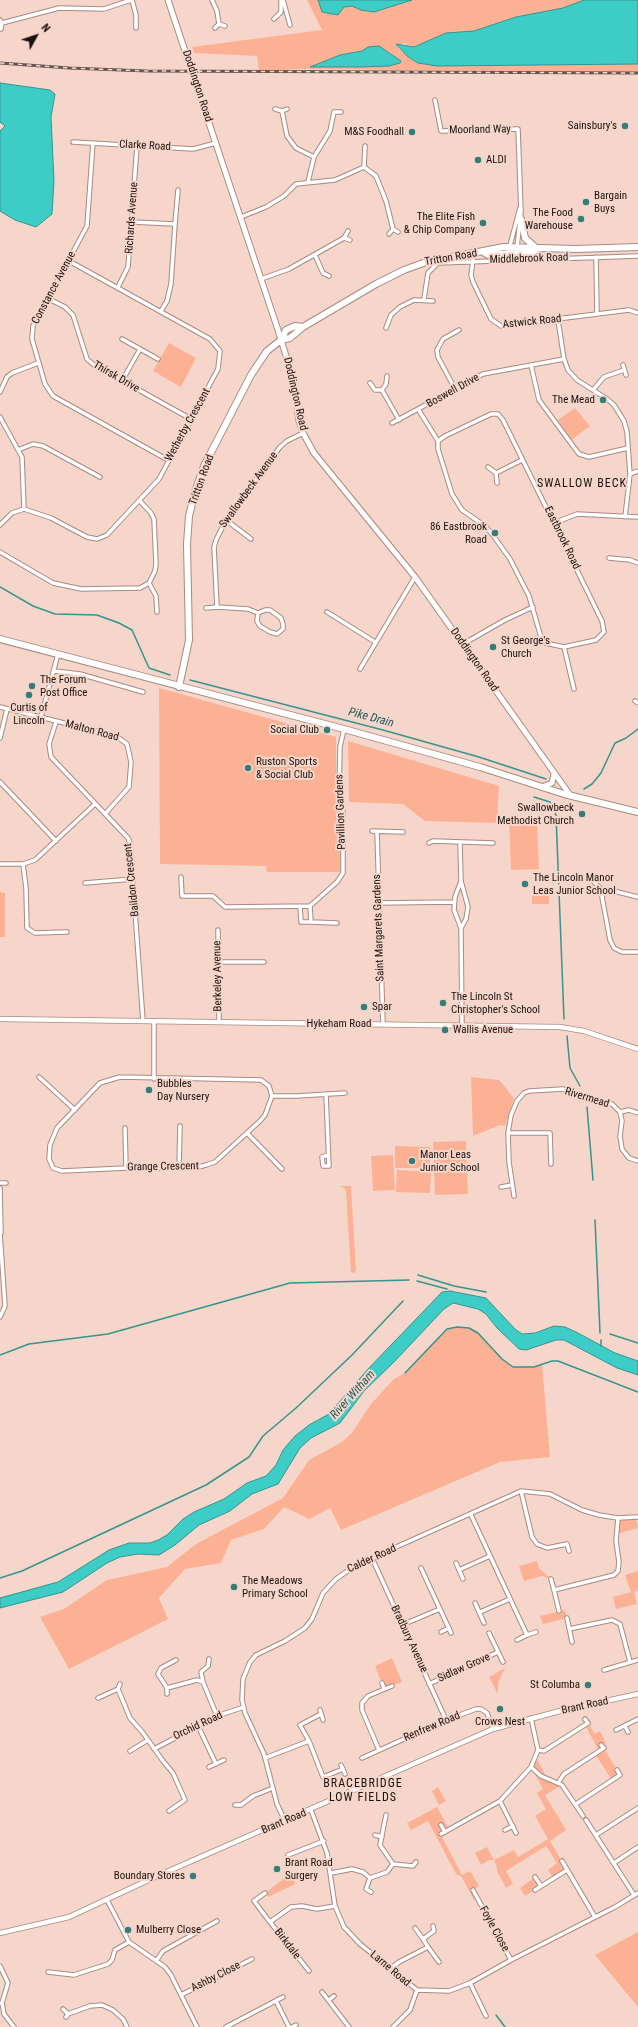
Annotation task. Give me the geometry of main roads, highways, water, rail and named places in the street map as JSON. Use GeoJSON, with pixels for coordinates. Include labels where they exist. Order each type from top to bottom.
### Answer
{"type":"FeatureCollection","features":[{"type":"Feature","properties":{"kind":"main road","name":"Doddington Road"},"geometry":{"type":"LineString","coordinates":[[168,0],[293,378],[298,421],[303,434],[314,454],[415,576],[570,795]]}},
{"type":"Feature","properties":{"kind":"main road"},"geometry":{"type":"LineString","coordinates":[[521,219],[525,238],[537,249],[613,249],[638,247]]}},
{"type":"Feature","properties":{"kind":"main road","name":"Tritton Road"},"geometry":{"type":"LineString","coordinates":[[179,687],[188,640],[187,544],[189,516],[195,492],[204,466],[257,364],[267,351],[281,340],[290,338],[303,327],[382,281],[414,266],[440,258],[483,252],[494,248],[509,250],[537,249]]}},
{"type":"Feature","properties":{"kind":"main road"},"geometry":{"type":"LineString","coordinates":[[0,639],[344,729],[480,767],[542,788],[638,812]]}},
{"type":"Feature","properties":{"kind":"main road"},"geometry":{"type":"LineString","coordinates":[[542,788],[552,783],[554,773]]}},
{"type":"Feature","properties":{"kind":"water"},"geometry":{"type":"Polygon","coordinates":[[[318,0],[412,0],[374,12],[361,10],[352,6],[344,7],[338,15],[322,12],[318,0]]]}},
{"type":"Feature","properties":{"kind":"water"},"geometry":{"type":"Polygon","coordinates":[[[584,0],[638,0],[638,64],[437,66],[418,63],[407,56],[396,44],[414,47],[446,33],[474,31],[516,17],[563,8],[584,0]]]}},
{"type":"Feature","properties":{"kind":"water"},"geometry":{"type":"Polygon","coordinates":[[[379,46],[401,61],[400,63],[389,66],[310,67],[340,55],[362,51],[368,47],[379,46]]]}},
{"type":"Feature","properties":{"kind":"water"},"geometry":{"type":"Polygon","coordinates":[[[0,83],[50,90],[55,94],[51,117],[54,181],[52,214],[36,227],[15,220],[0,211],[0,131],[5,126],[0,122],[0,83]]]}},
{"type":"Feature","properties":{"kind":"water","name":"River Witham"},"geometry":{"type":"Polygon","coordinates":[[[450,1291],[486,1298],[515,1329],[522,1334],[535,1333],[554,1326],[565,1327],[615,1353],[638,1361],[638,1375],[617,1368],[564,1340],[556,1340],[526,1350],[519,1349],[497,1328],[486,1314],[478,1309],[453,1303],[444,1309],[394,1362],[364,1391],[340,1423],[311,1438],[300,1448],[278,1484],[252,1494],[230,1511],[199,1525],[175,1545],[159,1555],[138,1554],[120,1557],[107,1563],[63,1592],[0,1608],[0,1598],[58,1582],[109,1550],[129,1543],[150,1543],[158,1540],[167,1535],[183,1519],[194,1512],[224,1499],[247,1483],[266,1476],[276,1465],[283,1450],[295,1436],[309,1425],[329,1414],[368,1369],[442,1292],[450,1291]]]}},
{"type":"Feature","properties":{"kind":"waterway","name":"Pike Drain"},"geometry":{"type":"LineString","coordinates":[[0,587],[33,606],[55,614],[97,615],[119,623],[132,630],[149,668],[170,675]]}},
{"type":"Feature","properties":{"kind":"waterway","name":"Pike Drain"},"geometry":{"type":"LineString","coordinates":[[190,680],[383,730],[479,757],[546,779]]}},
{"type":"Feature","properties":{"kind":"waterway","name":"Pike Drain"},"geometry":{"type":"LineString","coordinates":[[584,789],[592,784],[601,773],[615,743],[626,738],[638,729]]}},
{"type":"Feature","properties":{"kind":"waterway"},"geometry":{"type":"LineString","coordinates":[[534,797],[550,802],[556,815],[564,1019]]}},
{"type":"Feature","properties":{"kind":"waterway"},"geometry":{"type":"LineString","coordinates":[[567,1036],[570,1068],[580,1086]]}},
{"type":"Feature","properties":{"kind":"waterway"},"geometry":{"type":"LineString","coordinates":[[587,1107],[593,1180]]}},
{"type":"Feature","properties":{"kind":"waterway"},"geometry":{"type":"LineString","coordinates":[[595,1220],[600,1333]]}},
{"type":"Feature","properties":{"kind":"waterway"},"geometry":{"type":"LineString","coordinates":[[418,1275],[454,1286],[486,1292]]}},
{"type":"Feature","properties":{"kind":"waterway"},"geometry":{"type":"LineString","coordinates":[[0,1355],[29,1344],[108,1334],[290,1283],[409,1280]]}},
{"type":"Feature","properties":{"kind":"waterway"},"geometry":{"type":"LineString","coordinates":[[417,1281],[447,1289]]}},
{"type":"Feature","properties":{"kind":"waterway"},"geometry":{"type":"LineString","coordinates":[[0,1578],[22,1571],[206,1485],[249,1457],[263,1436],[296,1408],[352,1355],[403,1301]]}},
{"type":"Feature","properties":{"kind":"waterway"},"geometry":{"type":"LineString","coordinates":[[405,1373],[447,1329],[457,1327],[469,1328],[478,1333],[502,1359],[513,1367],[534,1367],[552,1361],[558,1361],[638,1392]]}},
{"type":"Feature","properties":{"kind":"waterway"},"geometry":{"type":"LineString","coordinates":[[610,1334],[638,1343]]}},
{"type":"Feature","properties":{"kind":"waterway"},"geometry":{"type":"LineString","coordinates":[[601,1340],[601,1346]]}},
{"type":"Feature","properties":{"kind":"waterway"},"geometry":{"type":"LineString","coordinates":[[496,2015],[505,2027]]}},
{"type":"Feature","properties":{"kind":"railway"},"geometry":{"type":"LineString","coordinates":[[0,63],[69,68],[147,71],[638,73]]}},
{"type":"Feature","properties":{"kind":"place","name":"Sainsbury's"},"geometry":{"type":"Point","coordinates":[625,126]}},
{"type":"Feature","properties":{"kind":"place","name":"M&S Foodhall"},"geometry":{"type":"Point","coordinates":[412,132]}},
{"type":"Feature","properties":{"kind":"place","name":"ALDI"},"geometry":{"type":"Point","coordinates":[478,160]}},
{"type":"Feature","properties":{"kind":"place","name":"Bargain Buys"},"geometry":{"type":"Point","coordinates":[586,202]}},
{"type":"Feature","properties":{"kind":"place","name":"The Food Warehouse"},"geometry":{"type":"Point","coordinates":[581,219]}},
{"type":"Feature","properties":{"kind":"place","name":"The Elite Fish & Chip Company"},"geometry":{"type":"Point","coordinates":[483,223]}},
{"type":"Feature","properties":{"kind":"place","name":"The Mead"},"geometry":{"type":"Point","coordinates":[603,400]}},
{"type":"Feature","properties":{"kind":"place","name":"86 Eastbrook Road"},"geometry":{"type":"Point","coordinates":[495,533]}},
{"type":"Feature","properties":{"kind":"place","name":"St George's Church"},"geometry":{"type":"Point","coordinates":[493,647]}},
{"type":"Feature","properties":{"kind":"place","name":"The Forum Post Office"},"geometry":{"type":"Point","coordinates":[32,686]}},
{"type":"Feature","properties":{"kind":"place","name":"Curtis of Lincoln"},"geometry":{"type":"Point","coordinates":[29,695]}},
{"type":"Feature","properties":{"kind":"place","name":"Social Club"},"geometry":{"type":"Point","coordinates":[327,730]}},
{"type":"Feature","properties":{"kind":"place","name":"Ruston Sports & Social Club"},"geometry":{"type":"Point","coordinates":[248,768]}},
{"type":"Feature","properties":{"kind":"place","name":"Swallowbeck Methodist Church"},"geometry":{"type":"Point","coordinates":[582,814]}},
{"type":"Feature","properties":{"kind":"place","name":"The Lincoln Manor Leas Junior School"},"geometry":{"type":"Point","coordinates":[525,884]}},
{"type":"Feature","properties":{"kind":"place","name":"The Lincoln St Christopher's School"},"geometry":{"type":"Point","coordinates":[443,1003]}},
{"type":"Feature","properties":{"kind":"place","name":"Spar"},"geometry":{"type":"Point","coordinates":[364,1007]}},
{"type":"Feature","properties":{"kind":"place","name":"Wallis Avenue"},"geometry":{"type":"Point","coordinates":[445,1030]}},
{"type":"Feature","properties":{"kind":"place","name":"Bubbles Day Nursery"},"geometry":{"type":"Point","coordinates":[149,1090]}},
{"type":"Feature","properties":{"kind":"place","name":"Manor Leas Junior School"},"geometry":{"type":"Point","coordinates":[412,1161]}},
{"type":"Feature","properties":{"kind":"place","name":"The Meadows Primary School"},"geometry":{"type":"Point","coordinates":[234,1587]}},
{"type":"Feature","properties":{"kind":"place","name":"St Columba"},"geometry":{"type":"Point","coordinates":[588,1685]}},
{"type":"Feature","properties":{"kind":"place","name":"Crows Nest"},"geometry":{"type":"Point","coordinates":[500,1709]}},
{"type":"Feature","properties":{"kind":"place","name":"Brant Road Surgery"},"geometry":{"type":"Point","coordinates":[277,1869]}},
{"type":"Feature","properties":{"kind":"place","name":"Boundary Stores"},"geometry":{"type":"Point","coordinates":[193,1876]}},
{"type":"Feature","properties":{"kind":"place","name":"Mulberry Close"},"geometry":{"type":"Point","coordinates":[128,1930]}},
{"type":"Feature","properties":{"kind":"district","name":"SWALLOW BECK"},"geometry":{"type":"Point","coordinates":[582,484]}},
{"type":"Feature","properties":{"kind":"district","name":"BRACEBRIDGE LOW FIELDS"},"geometry":{"type":"Point","coordinates":[363,1791]}}]}
